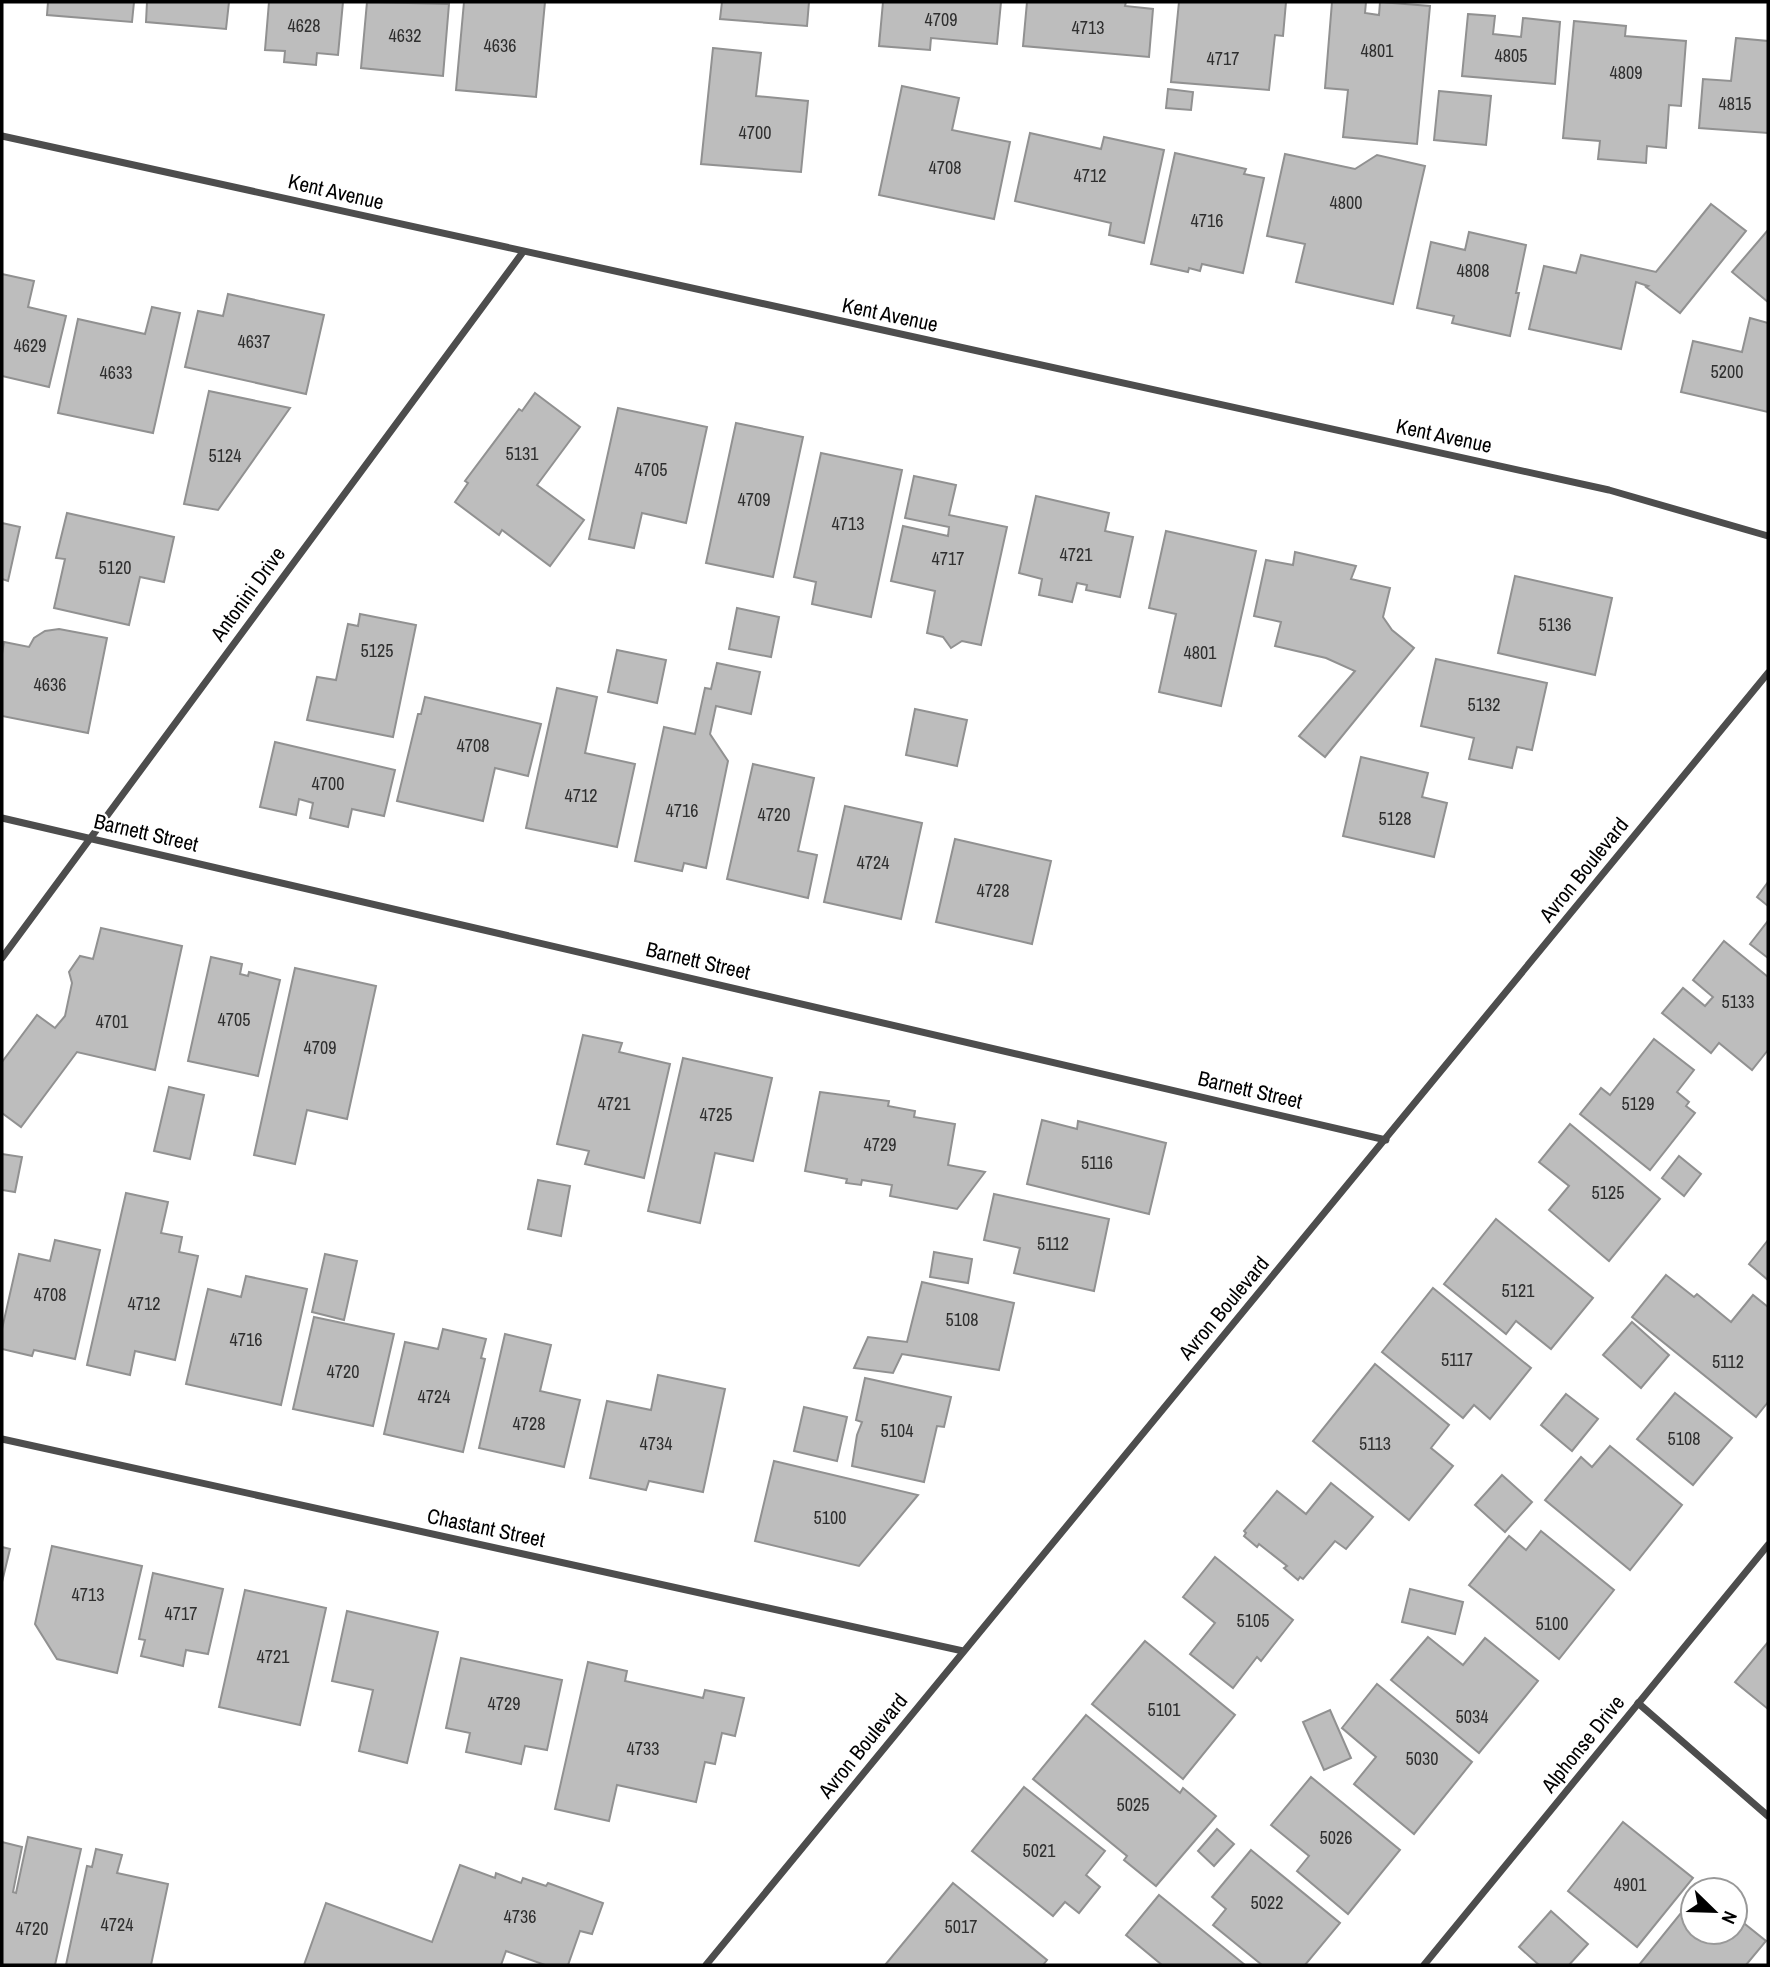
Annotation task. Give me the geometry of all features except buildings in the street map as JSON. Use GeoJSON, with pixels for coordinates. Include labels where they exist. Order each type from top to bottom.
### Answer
{"type":"FeatureCollection","features":[{"type":"Feature","properties":{"kind":"street","name":"Kent Avenue"},"geometry":{"type":"LineString","coordinates":[[2,136],[1609,490],[1768,536]]}},
{"type":"Feature","properties":{"kind":"street","name":"Antonini Drive"},"geometry":{"type":"LineString","coordinates":[[2,958],[523,252]]}},
{"type":"Feature","properties":{"kind":"street","name":"Avron Boulevard"},"geometry":{"type":"LineString","coordinates":[[706,1965],[1768,673]]}},
{"type":"Feature","properties":{"kind":"street","name":"Barnett Street"},"geometry":{"type":"LineString","coordinates":[[2,818],[1386,1140]]}},
{"type":"Feature","properties":{"kind":"street","name":"Chastant Street"},"geometry":{"type":"LineString","coordinates":[[2,1438],[963,1651]]}},
{"type":"Feature","properties":{"kind":"street","name":"Alphonse Drive"},"geometry":{"type":"LineString","coordinates":[[1424,1965],[1768,1545]]}},
{"type":"Feature","properties":{"kind":"street"},"geometry":{"type":"LineString","coordinates":[[1639,1703],[1768,1816]]}}]}
